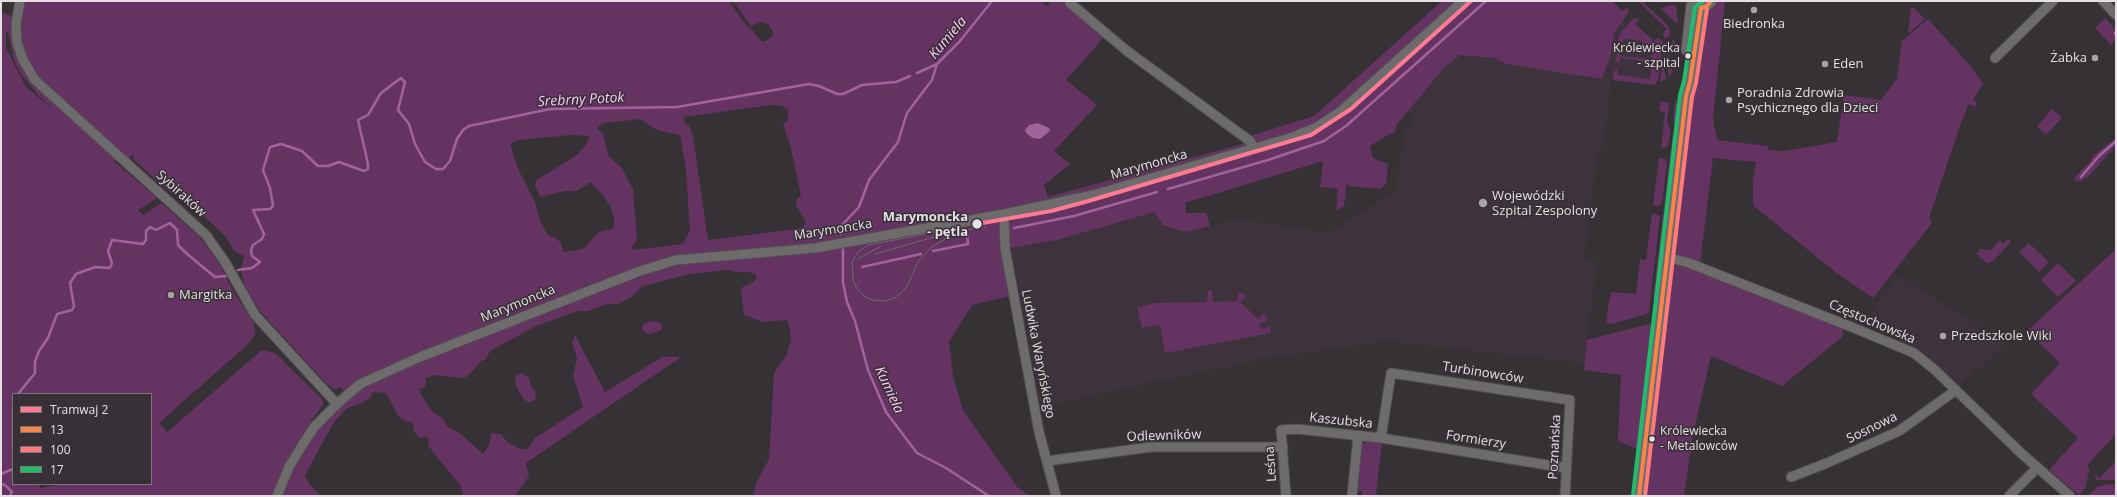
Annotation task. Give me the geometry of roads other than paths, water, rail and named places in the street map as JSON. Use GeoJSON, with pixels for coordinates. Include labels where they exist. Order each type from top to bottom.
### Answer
{"type":"FeatureCollection","features":[{"type":"Feature","properties":{"kind":"main road"},"geometry":{"type":"LineString","coordinates":[[1639,496],[1686,96],[1683,85],[1691,3],[1707,6],[1711,1]]}},
{"type":"Feature","properties":{"kind":"street","name":"Marymoncka"},"geometry":{"type":"LineString","coordinates":[[277,496],[289,466],[315,426],[360,384],[378,374],[640,271],[676,260],[815,248],[1004,214],[1086,196],[1306,132],[1334,116],[1463,1]]}},
{"type":"Feature","properties":{"kind":"street"},"geometry":{"type":"LineString","coordinates":[[1995,58],[2053,1]]}},
{"type":"Feature","properties":{"kind":"street"},"geometry":{"type":"LineString","coordinates":[[2103,1],[2116,15]]}},
{"type":"Feature","properties":{"kind":"street"},"geometry":{"type":"LineString","coordinates":[[1070,4],[1127,51],[1250,141],[1254,148]]}},
{"type":"Feature","properties":{"kind":"street","name":"Sybiraków"},"geometry":{"type":"LineString","coordinates":[[19,5],[16,30],[19,48],[23,60],[34,80],[206,235],[226,262],[255,315],[337,404]]}},
{"type":"Feature","properties":{"kind":"street","name":"Ludwika Waryńskiego"},"geometry":{"type":"LineString","coordinates":[[1004,214],[1005,248],[1039,432],[1056,496]]}},
{"type":"Feature","properties":{"kind":"street","name":"Częstochowska"},"geometry":{"type":"LineString","coordinates":[[1667,257],[1696,266],[1900,346],[1921,357],[2037,468],[2070,496]]}},
{"type":"Feature","properties":{"kind":"street","name":"Turbinowców"},"geometry":{"type":"LineString","coordinates":[[1391,373],[1570,400]]}},
{"type":"Feature","properties":{"kind":"street","name":"Kaszubska"},"geometry":{"type":"LineString","coordinates":[[1281,430],[1297,429],[1381,438],[1391,373]]}},
{"type":"Feature","properties":{"kind":"street","name":"Sosnowa"},"geometry":{"type":"LineString","coordinates":[[1791,476],[1833,461],[1899,431],[1956,390]]}},
{"type":"Feature","properties":{"kind":"street","name":"Poznańska"},"geometry":{"type":"LineString","coordinates":[[1565,496],[1570,400]]}},
{"type":"Feature","properties":{"kind":"street","name":"Leśna"},"geometry":{"type":"LineString","coordinates":[[1281,430],[1286,496]]}},
{"type":"Feature","properties":{"kind":"street"},"geometry":{"type":"LineString","coordinates":[[1352,496],[1358,436]]}},
{"type":"Feature","properties":{"kind":"street","name":"Formierzy"},"geometry":{"type":"LineString","coordinates":[[1381,438],[1566,468]]}},
{"type":"Feature","properties":{"kind":"street","name":"Odlewników"},"geometry":{"type":"LineString","coordinates":[[1047,461],[1151,447],[1283,447]]}},
{"type":"Feature","properties":{"kind":"street"},"geometry":{"type":"LineString","coordinates":[[2009,496],[2037,468]]}},
{"type":"Feature","properties":{"kind":"waterway","name":"Kumiela"},"geometry":{"type":"LineString","coordinates":[[841,234],[843,224],[859,207],[869,180],[898,142],[907,113],[932,80],[937,64],[960,41],[992,1]]}},
{"type":"Feature","properties":{"kind":"waterway"},"geometry":{"type":"LineString","coordinates":[[1168,189],[1268,160],[1324,141],[1346,126],[1486,1]]}},
{"type":"Feature","properties":{"kind":"waterway","name":"Srebrny Potok"},"geometry":{"type":"LineString","coordinates":[[917,73],[937,64]]}},
{"type":"Feature","properties":{"kind":"waterway","name":"Srebrny Potok"},"geometry":{"type":"LineString","coordinates":[[238,270],[252,268],[260,262],[252,256],[251,250],[253,245],[262,239],[264,234],[253,210],[270,209],[273,206],[270,188],[263,170],[270,147],[281,144],[302,151],[318,166],[328,166],[339,162],[364,171],[368,169],[358,120],[368,115],[381,93],[401,78],[405,82],[398,110],[409,124],[415,144],[425,162],[436,169],[443,169],[450,161],[457,139],[463,130],[469,126],[550,109],[677,107],[809,84],[819,86],[837,94],[843,94],[862,85],[896,82],[910,76]]}},
{"type":"Feature","properties":{"kind":"waterway"},"geometry":{"type":"LineString","coordinates":[[2081,177],[2099,156],[2116,141]]}},
{"type":"Feature","properties":{"kind":"waterway"},"geometry":{"type":"LineString","coordinates":[[1014,228],[1074,216],[1157,192]]}},
{"type":"Feature","properties":{"kind":"waterway","name":"Srebrny Potok"},"geometry":{"type":"LineString","coordinates":[[19,393],[35,373],[35,362],[39,351],[48,338],[57,314],[72,310],[74,306],[70,283],[76,274],[95,267],[110,268],[112,263],[108,251],[112,240],[143,244],[146,240],[146,231],[150,227],[156,230],[170,223],[177,230],[178,245],[186,253],[215,277],[226,276]]}},
{"type":"Feature","properties":{"kind":"waterway"},"geometry":{"type":"LineString","coordinates":[[933,251],[968,244],[967,233]]}},
{"type":"Feature","properties":{"kind":"waterway","name":"Kumiela"},"geometry":{"type":"LineString","coordinates":[[843,247],[843,283],[847,302],[855,321],[868,370],[886,412],[917,453],[946,468],[989,496]]}},
{"type":"Feature","properties":{"kind":"waterway"},"geometry":{"type":"LineString","coordinates":[[862,267],[921,254]]}},
{"type":"Feature","properties":{"kind":"waterway","name":"Srebrny Potok"},"geometry":{"type":"LineString","coordinates":[[1,474],[12,469]]}},
{"type":"Feature","properties":{"kind":"waterway","name":"Srebrny Potok"},"geometry":{"type":"LineString","coordinates":[[1,484],[5,485],[12,492],[10,496]]}},
{"type":"Feature","properties":{"kind":"tram line","name":"2"},"geometry":{"type":"LineString","coordinates":[[977,224],[1051,211],[1085,202],[1311,135],[1351,109],[1471,1]]}},
{"type":"Feature","properties":{"kind":"tram line"},"geometry":{"type":"LineString","coordinates":[[977,224],[868,245],[858,252],[852,262],[853,279],[856,287],[864,296],[872,300],[885,301],[896,297],[907,287],[919,260],[932,247],[950,236],[966,230],[986,227]]}},
{"type":"Feature","properties":{"kind":"tram line"},"geometry":{"type":"LineString","coordinates":[[875,254],[941,235]]}},
{"type":"Feature","properties":{"kind":"tram line"},"geometry":{"type":"LineString","coordinates":[[858,259],[881,246]]}},
{"type":"Feature","properties":{"kind":"place","name":"Biedronka"},"geometry":{"type":"Point","coordinates":[1754,10]}},
{"type":"Feature","properties":{"kind":"place","name":"Królewiecka - szpital"},"geometry":{"type":"Point","coordinates":[1688,56]}},
{"type":"Feature","properties":{"kind":"place","name":"Żabka"},"geometry":{"type":"Point","coordinates":[2095,58]}},
{"type":"Feature","properties":{"kind":"place","name":"Eden"},"geometry":{"type":"Point","coordinates":[1825,64]}},
{"type":"Feature","properties":{"kind":"place","name":"Poradnia Zdrowia Psychicznego dla Dzieci"},"geometry":{"type":"Point","coordinates":[1729,100]}},
{"type":"Feature","properties":{"kind":"place","name":"Wojewódzki Szpital Zespolony"},"geometry":{"type":"Point","coordinates":[1483,203]}},
{"type":"Feature","properties":{"kind":"place","name":"Marymoncka - pętla"},"geometry":{"type":"Point","coordinates":[977,224]}},
{"type":"Feature","properties":{"kind":"place","name":"Margitka"},"geometry":{"type":"Point","coordinates":[171,295]}},
{"type":"Feature","properties":{"kind":"place","name":"Przedszkole Wiki"},"geometry":{"type":"Point","coordinates":[1943,336]}},
{"type":"Feature","properties":{"kind":"place","name":"Królewiecka - Metalowców"},"geometry":{"type":"Point","coordinates":[1652,439]}}]}
